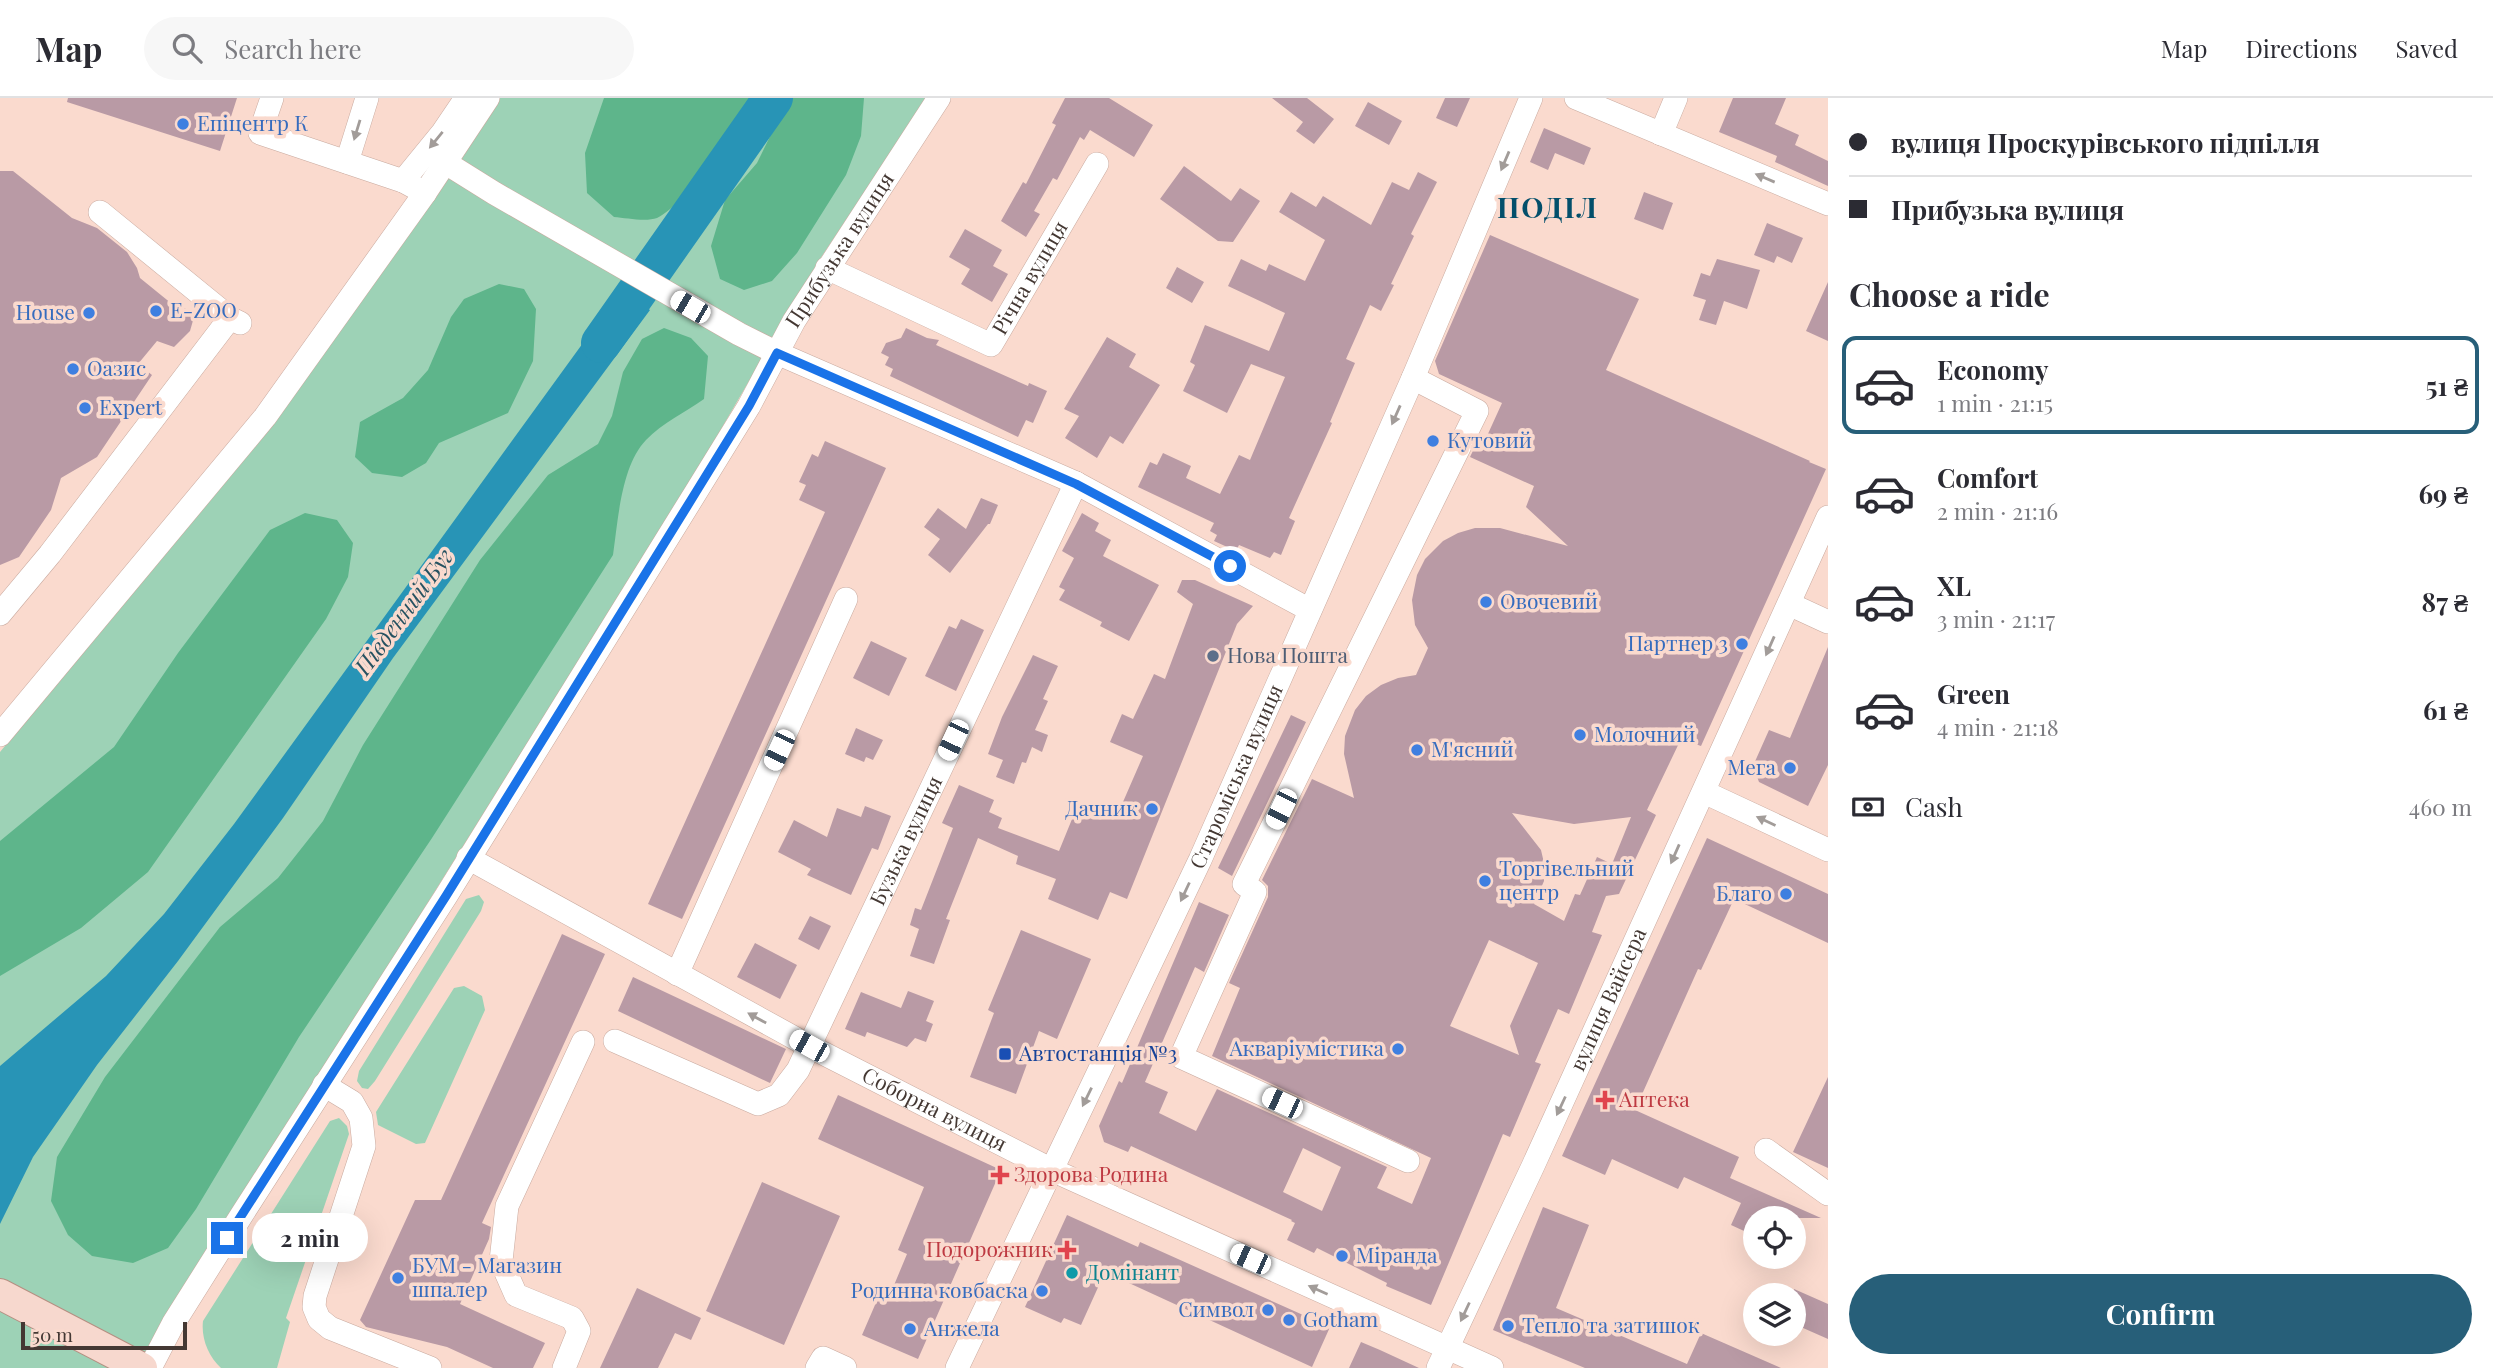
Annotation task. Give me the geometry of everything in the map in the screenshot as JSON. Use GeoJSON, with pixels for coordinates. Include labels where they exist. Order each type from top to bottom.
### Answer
{"type":"FeatureCollection","features":[{"type":"Feature","properties":{"kind":"main road"},"geometry":{"type":"LineString","coordinates":[[0,1294],[142,1368]]}},
{"type":"Feature","properties":{"kind":"street"},"geometry":{"type":"LineString","coordinates":[[272,98],[260,133],[402,181],[425,192]]}},
{"type":"Feature","properties":{"kind":"street"},"geometry":{"type":"LineString","coordinates":[[347,162],[367,98]]}},
{"type":"Feature","properties":{"kind":"street"},"geometry":{"type":"LineString","coordinates":[[402,181],[443,132],[466,98]]}},
{"type":"Feature","properties":{"kind":"street"},"geometry":{"type":"LineString","coordinates":[[0,735],[265,417],[446,163],[488,98]]}},
{"type":"Feature","properties":{"kind":"street","name":"Прибузька вулиця"},"geometry":{"type":"LineString","coordinates":[[150,1368],[180,1313],[468,858],[749,406],[794,321],[939,98]]}},
{"type":"Feature","properties":{"kind":"street","name":"Староміська вулиця"},"geometry":{"type":"LineString","coordinates":[[957,1368],[1200,860],[1413,378],[1531,98]]}},
{"type":"Feature","properties":{"kind":"street"},"geometry":{"type":"LineString","coordinates":[[1576,98],[1828,204]]}},
{"type":"Feature","properties":{"kind":"street"},"geometry":{"type":"LineString","coordinates":[[1661,134],[1676,98]]}},
{"type":"Feature","properties":{"kind":"street"},"geometry":{"type":"LineString","coordinates":[[446,163],[690,307],[777,353],[1076,484],[1310,610]]}},
{"type":"Feature","properties":{"kind":"street","name":"Річна вулиця"},"geometry":{"type":"LineString","coordinates":[[827,268],[991,345],[1097,164]]}},
{"type":"Feature","properties":{"kind":"street"},"geometry":{"type":"LineString","coordinates":[[0,614],[235,321],[100,212]]}},
{"type":"Feature","properties":{"kind":"street"},"geometry":{"type":"LineString","coordinates":[[1408,1161],[1181,1057],[1255,892],[1244,884],[1477,411],[1413,378]]}},
{"type":"Feature","properties":{"kind":"street","name":"Бузька вулиця"},"geometry":{"type":"LineString","coordinates":[[615,1041],[758,1104],[779,1095],[798,1070],[1076,484]]}},
{"type":"Feature","properties":{"kind":"street","name":"вулиця Вайсера"},"geometry":{"type":"LineString","coordinates":[[1442,1358],[1534,1166],[1828,517]]}},
{"type":"Feature","properties":{"kind":"street"},"geometry":{"type":"LineString","coordinates":[[677,974],[846,599]]}},
{"type":"Feature","properties":{"kind":"street"},"geometry":{"type":"LineString","coordinates":[[1789,604],[1828,622]]}},
{"type":"Feature","properties":{"kind":"street"},"geometry":{"type":"LineString","coordinates":[[1704,792],[1828,850]]}},
{"type":"Feature","properties":{"kind":"street","name":"Соборна вулиця"},"geometry":{"type":"LineString","coordinates":[[468,858],[809,1046],[1052,1170],[1442,1358],[1492,1368]]}},
{"type":"Feature","properties":{"kind":"street"},"geometry":{"type":"LineString","coordinates":[[564,1368],[579,1331],[572,1318],[516,1295],[501,1261],[507,1206],[583,1042]]}},
{"type":"Feature","properties":{"kind":"street"},"geometry":{"type":"LineString","coordinates":[[324,1085],[352,1102],[362,1118],[364,1146],[319,1278],[314,1307],[319,1320],[330,1328],[430,1368]]}},
{"type":"Feature","properties":{"kind":"street"},"geometry":{"type":"LineString","coordinates":[[1766,1150],[1828,1194]]}},
{"type":"Feature","properties":{"kind":"street"},"geometry":{"type":"LineString","coordinates":[[817,1368],[823,1358],[845,1368]]}},
{"type":"Feature","properties":{"kind":"green space"},"geometry":{"type":"Polygon","coordinates":[[[499,98],[927,98],[818,262],[772,341],[459,160],[499,98]]]}},
{"type":"Feature","properties":{"kind":"green space"},"geometry":{"type":"Polygon","coordinates":[[[604,98],[752,98],[709,164],[683,197],[657,218],[642,220],[614,217],[587,193],[585,153],[604,98]]]}},
{"type":"Feature","properties":{"kind":"green space"},"geometry":{"type":"Polygon","coordinates":[[[789,98],[864,98],[861,136],[846,175],[797,253],[772,281],[744,290],[720,279],[711,246],[725,200],[757,163],[789,98]]]}},
{"type":"Feature","properties":{"kind":"green space"},"geometry":{"type":"Polygon","coordinates":[[[449,176],[763,357],[688,486],[144,1357],[0,1283],[0,752],[273,423],[449,176]]]}},
{"type":"Feature","properties":{"kind":"green space"},"geometry":{"type":"Polygon","coordinates":[[[499,284],[524,289],[536,309],[533,361],[508,413],[439,443],[426,463],[402,477],[372,473],[355,457],[360,422],[403,398],[428,370],[451,317],[464,299],[499,284]]]}},
{"type":"Feature","properties":{"kind":"green space"},"geometry":{"type":"Polygon","coordinates":[[[664,328],[691,338],[708,356],[704,399],[659,428],[638,451],[622,494],[613,555],[432,838],[299,1037],[196,1209],[168,1248],[133,1263],[92,1256],[68,1235],[51,1201],[57,1157],[105,1077],[220,927],[278,878],[323,821],[363,745],[480,560],[548,475],[598,444],[612,416],[623,372],[642,339],[664,328]]]}},
{"type":"Feature","properties":{"kind":"green space"},"geometry":{"type":"Polygon","coordinates":[[[305,513],[337,520],[353,543],[348,577],[326,619],[148,872],[81,928],[0,976],[0,841],[114,747],[178,653],[270,530],[305,513]]]}},
{"type":"Feature","properties":{"kind":"green space"},"geometry":{"type":"Polygon","coordinates":[[[479,895],[484,902],[481,911],[375,1081],[368,1089],[362,1088],[357,1081],[359,1071],[466,899],[479,895]]]}},
{"type":"Feature","properties":{"kind":"green space"},"geometry":{"type":"Polygon","coordinates":[[[464,986],[482,996],[485,1010],[425,1143],[416,1144],[378,1125],[376,1112],[454,988],[464,986]]]}},
{"type":"Feature","properties":{"kind":"green space"},"geometry":{"type":"Polygon","coordinates":[[[339,1118],[347,1126],[349,1134],[286,1318],[290,1322],[277,1368],[221,1368],[206,1346],[203,1321],[330,1121],[339,1118]]]}},
{"type":"Feature","properties":{"kind":"green space"},"geometry":{"type":"Polygon","coordinates":[[[0,1309],[115,1368],[0,1368],[0,1309]]]}},
{"type":"Feature","properties":{"kind":"water"},"geometry":{"type":"Polygon","coordinates":[[[620,292],[650,310],[393,658],[283,818],[178,961],[97,1065],[33,1157],[0,1224],[0,1066],[106,976],[164,914],[234,824],[620,292]]]}},
{"type":"Feature","properties":{"kind":"building","name":"Епіцентр К"},"geometry":{"type":"Polygon","coordinates":[[[68,98],[237,98],[220,151],[67,102],[68,98]]]}},
{"type":"Feature","properties":{"kind":"building"},"geometry":{"type":"Polygon","coordinates":[[[1065,98],[1109,98],[1153,125],[1134,157],[1090,130],[1084,140],[1080,137],[1057,180],[1053,178],[1034,211],[1040,214],[1026,237],[1001,221],[1023,182],[1026,184],[1056,125],[1052,123],[1065,98]]]}},
{"type":"Feature","properties":{"kind":"building"},"geometry":{"type":"Polygon","coordinates":[[[1272,98],[1307,98],[1334,119],[1314,144],[1296,131],[1303,122],[1272,98]]]}},
{"type":"Feature","properties":{"kind":"building"},"geometry":{"type":"Polygon","coordinates":[[[1445,98],[1470,98],[1457,127],[1436,118],[1445,98]]]}},
{"type":"Feature","properties":{"kind":"building"},"geometry":{"type":"Polygon","coordinates":[[[1733,98],[1786,98],[1775,124],[1799,135],[1795,145],[1828,161],[1828,186],[1775,162],[1777,156],[1719,132],[1733,98]]]}},
{"type":"Feature","properties":{"kind":"building"},"geometry":{"type":"Polygon","coordinates":[[[1368,102],[1402,121],[1389,145],[1355,126],[1368,102]]]}},
{"type":"Feature","properties":{"kind":"building"},"geometry":{"type":"Polygon","coordinates":[[[1544,128],[1591,148],[1584,165],[1555,153],[1548,170],[1530,162],[1544,128]]]}},
{"type":"Feature","properties":{"kind":"building"},"geometry":{"type":"Polygon","coordinates":[[[1184,166],[1231,201],[1240,188],[1260,201],[1233,242],[1218,241],[1160,199],[1184,166]]]}},
{"type":"Feature","properties":{"kind":"building","name":"Оазис"},"geometry":{"type":"Polygon","coordinates":[[[0,171],[13,171],[72,218],[97,228],[127,252],[140,278],[172,304],[189,310],[194,317],[190,331],[174,347],[157,341],[138,364],[152,375],[97,457],[61,478],[51,510],[19,557],[0,565],[0,171]]]}},
{"type":"Feature","properties":{"kind":"building"},"geometry":{"type":"Polygon","coordinates":[[[1418,172],[1437,182],[1411,234],[1414,236],[1381,311],[1370,305],[1346,359],[1355,363],[1330,422],[1332,423],[1289,518],[1295,521],[1281,555],[1274,552],[1270,558],[1239,545],[1236,551],[1214,541],[1217,535],[1210,531],[1214,523],[1138,487],[1150,462],[1157,465],[1163,453],[1191,466],[1186,478],[1220,494],[1239,455],[1250,460],[1285,377],[1251,364],[1227,413],[1183,391],[1195,365],[1190,362],[1205,325],[1269,351],[1285,313],[1228,286],[1241,259],[1266,271],[1269,264],[1305,281],[1325,240],[1279,212],[1291,192],[1316,207],[1323,196],[1371,225],[1392,182],[1409,190],[1418,172]]]}},
{"type":"Feature","properties":{"kind":"building"},"geometry":{"type":"Polygon","coordinates":[[[1644,192],[1673,203],[1663,230],[1634,219],[1644,192]]]}},
{"type":"Feature","properties":{"kind":"building"},"geometry":{"type":"Polygon","coordinates":[[[1767,223],[1803,238],[1792,263],[1777,256],[1774,263],[1754,255],[1767,223]]]}},
{"type":"Feature","properties":{"kind":"building"},"geometry":{"type":"Polygon","coordinates":[[[965,229],[1002,250],[993,266],[1008,274],[992,302],[961,284],[970,269],[949,257],[965,229]]]}},
{"type":"Feature","properties":{"kind":"building"},"geometry":{"type":"Polygon","coordinates":[[[1490,235],[1639,299],[1606,370],[1826,469],[1701,746],[1681,739],[1647,810],[1656,815],[1619,894],[1606,896],[1592,932],[1602,935],[1569,1014],[1558,1009],[1535,1062],[1541,1064],[1510,1137],[1503,1134],[1431,1305],[1386,1286],[1387,1283],[1317,1248],[1314,1253],[1287,1240],[1295,1223],[1292,1220],[1131,1146],[1128,1152],[1104,1142],[1099,1126],[1119,1081],[1122,1083],[1199,902],[1229,915],[1204,972],[1195,967],[1145,1082],[1168,1092],[1159,1113],[1196,1131],[1217,1089],[1387,1167],[1377,1188],[1412,1204],[1431,1158],[1212,1056],[1240,988],[1229,983],[1268,897],[1268,886],[1262,880],[1312,779],[1354,798],[1344,754],[1345,736],[1355,710],[1366,696],[1381,685],[1416,675],[1428,648],[1415,625],[1412,600],[1417,575],[1425,559],[1443,541],[1475,528],[1500,528],[1568,546],[1526,507],[1534,486],[1470,457],[1481,434],[1487,436],[1502,403],[1439,374],[1435,361],[1490,235]],[[1512,813],[1541,850],[1544,881],[1534,904],[1564,921],[1575,894],[1580,895],[1597,857],[1612,864],[1631,817],[1574,824],[1512,813]],[[1489,940],[1450,1026],[1519,1055],[1510,1026],[1538,963],[1489,940]],[[1303,1148],[1283,1192],[1322,1211],[1341,1167],[1303,1148]]]}},
{"type":"Feature","properties":{"kind":"building"},"geometry":{"type":"Polygon","coordinates":[[[1717,259],[1760,270],[1747,309],[1724,301],[1716,325],[1699,320],[1706,300],[1693,296],[1701,273],[1710,276],[1717,259]]]}},
{"type":"Feature","properties":{"kind":"building"},"geometry":{"type":"Polygon","coordinates":[[[1177,267],[1204,282],[1192,303],[1166,288],[1177,267]]]}},
{"type":"Feature","properties":{"kind":"building"},"geometry":{"type":"Polygon","coordinates":[[[1828,282],[1828,341],[1806,331],[1828,282]]]}},
{"type":"Feature","properties":{"kind":"building"},"geometry":{"type":"Polygon","coordinates":[[[906,328],[927,338],[939,340],[936,345],[1028,386],[1029,383],[1047,391],[1033,423],[1026,420],[1018,437],[890,376],[893,369],[885,365],[889,357],[881,353],[886,343],[901,338],[906,328]]]}},
{"type":"Feature","properties":{"kind":"building"},"geometry":{"type":"Polygon","coordinates":[[[1107,337],[1136,354],[1129,367],[1160,385],[1123,444],[1110,436],[1097,458],[1065,438],[1079,416],[1064,409],[1107,337]]]}},
{"type":"Feature","properties":{"kind":"building"},"geometry":{"type":"Polygon","coordinates":[[[825,441],[886,468],[682,919],[648,904],[825,512],[799,500],[806,485],[799,482],[812,454],[818,457],[825,441]]]}},
{"type":"Feature","properties":{"kind":"building"},"geometry":{"type":"Polygon","coordinates":[[[981,498],[998,505],[990,524],[950,573],[928,555],[940,539],[924,527],[938,508],[966,529],[981,498]]]}},
{"type":"Feature","properties":{"kind":"building"},"geometry":{"type":"Polygon","coordinates":[[[1082,513],[1099,523],[1095,531],[1111,540],[1103,556],[1159,585],[1129,641],[1100,626],[1102,622],[1059,600],[1065,590],[1059,587],[1074,558],[1062,551],[1082,513]]]}},
{"type":"Feature","properties":{"kind":"building"},"geometry":{"type":"Polygon","coordinates":[[[1182,580],[1195,580],[1253,606],[1237,624],[1127,899],[1110,892],[1098,920],[1048,899],[1056,879],[1016,864],[1018,856],[978,838],[946,919],[950,920],[934,964],[910,956],[919,929],[910,925],[915,908],[921,910],[953,828],[942,823],[959,785],[994,800],[989,812],[1002,818],[998,828],[1059,851],[1079,802],[1116,818],[1143,756],[1110,742],[1122,714],[1133,719],[1154,674],[1165,679],[1193,604],[1177,592],[1182,580]]]}},
{"type":"Feature","properties":{"kind":"building"},"geometry":{"type":"Polygon","coordinates":[[[961,619],[984,630],[956,691],[925,676],[949,626],[956,629],[961,619]]]}},
{"type":"Feature","properties":{"kind":"building"},"geometry":{"type":"Polygon","coordinates":[[[871,641],[907,658],[889,696],[853,678],[871,641]]]}},
{"type":"Feature","properties":{"kind":"building"},"geometry":{"type":"Polygon","coordinates":[[[1828,647],[1828,765],[1808,806],[1759,782],[1753,766],[1769,730],[1790,738],[1828,647]]]}},
{"type":"Feature","properties":{"kind":"building"},"geometry":{"type":"Polygon","coordinates":[[[1033,655],[1058,666],[1043,699],[1048,701],[1035,730],[1048,735],[1042,752],[1032,747],[1026,763],[1022,762],[1014,784],[996,777],[1003,760],[988,754],[1002,717],[1033,655]]]}},
{"type":"Feature","properties":{"kind":"building"},"geometry":{"type":"Polygon","coordinates":[[[1291,715],[1306,722],[1232,876],[1218,868],[1291,715]]]}},
{"type":"Feature","properties":{"kind":"building"},"geometry":{"type":"Polygon","coordinates":[[[856,728],[883,740],[873,760],[866,757],[864,762],[845,754],[856,728]]]}},
{"type":"Feature","properties":{"kind":"building"},"geometry":{"type":"Polygon","coordinates":[[[865,806],[891,816],[878,850],[872,848],[851,895],[807,875],[811,869],[778,852],[794,820],[827,837],[837,808],[861,817],[865,806]]]}},
{"type":"Feature","properties":{"kind":"building"},"geometry":{"type":"Polygon","coordinates":[[[1707,838],[1828,894],[1828,943],[1734,899],[1701,970],[1698,969],[1635,1110],[1739,1157],[1730,1178],[1794,1206],[1743,1206],[1743,1230],[1731,1225],[1741,1203],[1684,1177],[1678,1189],[1612,1159],[1605,1175],[1562,1156],[1707,838]]]}},
{"type":"Feature","properties":{"kind":"building"},"geometry":{"type":"Polygon","coordinates":[[[810,916],[831,926],[819,950],[798,939],[810,916]]]}},
{"type":"Feature","properties":{"kind":"building"},"geometry":{"type":"Polygon","coordinates":[[[1021,930],[1091,959],[1057,1039],[1039,1031],[1016,1094],[970,1077],[994,1013],[988,1010],[1021,930]]]}},
{"type":"Feature","properties":{"kind":"building"},"geometry":{"type":"Polygon","coordinates":[[[562,934],[605,954],[482,1223],[491,1227],[489,1239],[460,1304],[545,1343],[533,1368],[493,1368],[447,1347],[366,1327],[360,1320],[415,1200],[441,1200],[562,934]]]}},
{"type":"Feature","properties":{"kind":"building"},"geometry":{"type":"Polygon","coordinates":[[[755,943],[797,965],[780,999],[737,977],[755,943]]]}},
{"type":"Feature","properties":{"kind":"building"},"geometry":{"type":"Polygon","coordinates":[[[633,977],[786,1049],[770,1083],[618,1011],[633,977]]]}},
{"type":"Feature","properties":{"kind":"building"},"geometry":{"type":"Polygon","coordinates":[[[908,991],[934,1001],[926,1021],[933,1024],[926,1042],[915,1038],[907,1047],[867,1032],[865,1037],[845,1029],[861,992],[901,1008],[908,991]]]}},
{"type":"Feature","properties":{"kind":"building"},"geometry":{"type":"Polygon","coordinates":[[[1828,1077],[1828,1168],[1793,1152],[1828,1077]]]}},
{"type":"Feature","properties":{"kind":"building"},"geometry":{"type":"Polygon","coordinates":[[[838,1095],[1001,1170],[918,1359],[862,1335],[878,1298],[887,1302],[907,1254],[898,1250],[924,1187],[818,1139],[838,1095]]]}},
{"type":"Feature","properties":{"kind":"building"},"geometry":{"type":"Polygon","coordinates":[[[762,1182],[840,1216],[784,1345],[706,1311],[762,1182]]]}},
{"type":"Feature","properties":{"kind":"building"},"geometry":{"type":"Polygon","coordinates":[[[1543,1207],[1589,1225],[1556,1308],[1687,1364],[1701,1333],[1781,1368],[1585,1368],[1493,1330],[1543,1207]]]}},
{"type":"Feature","properties":{"kind":"building"},"geometry":{"type":"Polygon","coordinates":[[[1806,1211],[1821,1218],[1806,1218],[1806,1211]]]}},
{"type":"Feature","properties":{"kind":"building"},"geometry":{"type":"Polygon","coordinates":[[[1067,1215],[1138,1247],[1140,1242],[1330,1327],[1312,1367],[1105,1272],[1081,1325],[1064,1318],[1061,1323],[1025,1307],[1067,1215]]]}},
{"type":"Feature","properties":{"kind":"building"},"geometry":{"type":"Polygon","coordinates":[[[637,1288],[701,1318],[691,1340],[675,1333],[658,1368],[600,1368],[637,1288]]]}},
{"type":"Feature","properties":{"kind":"building"},"geometry":{"type":"Polygon","coordinates":[[[1806,1294],[1828,1304],[1828,1339],[1806,1329],[1806,1294]]]}},
{"type":"Feature","properties":{"kind":"building"},"geometry":{"type":"Polygon","coordinates":[[[1361,1342],[1380,1350],[1419,1368],[1349,1368],[1361,1342]]]}},
{"type":"Feature","properties":{"kind":"waterway","name":"Південний Буг"},"geometry":{"type":"LineString","coordinates":[[601,343],[773,98]]}},
{"type":"Feature","properties":{"kind":"place","name":"Епіцентр К"},"geometry":{"type":"Point","coordinates":[183,124]}},
{"type":"Feature","properties":{"kind":"place","name":"E-ZOO"},"geometry":{"type":"Point","coordinates":[156,311]}},
{"type":"Feature","properties":{"kind":"place","name":"House"},"geometry":{"type":"Point","coordinates":[89,313]}},
{"type":"Feature","properties":{"kind":"place","name":"Оазис"},"geometry":{"type":"Point","coordinates":[73,369]}},
{"type":"Feature","properties":{"kind":"place","name":"Expert"},"geometry":{"type":"Point","coordinates":[85,408]}},
{"type":"Feature","properties":{"kind":"place","name":"Кутовий"},"geometry":{"type":"Point","coordinates":[1433,441]}},
{"type":"Feature","properties":{"kind":"place","name":"Овочевий"},"geometry":{"type":"Point","coordinates":[1486,602]}},
{"type":"Feature","properties":{"kind":"place","name":"Партнер 3"},"geometry":{"type":"Point","coordinates":[1742,644]}},
{"type":"Feature","properties":{"kind":"place","name":"Нова Пошта"},"geometry":{"type":"Point","coordinates":[1213,656]}},
{"type":"Feature","properties":{"kind":"place","name":"Молочний"},"geometry":{"type":"Point","coordinates":[1580,735]}},
{"type":"Feature","properties":{"kind":"place","name":"М'ясний"},"geometry":{"type":"Point","coordinates":[1417,750]}},
{"type":"Feature","properties":{"kind":"place","name":"Мега"},"geometry":{"type":"Point","coordinates":[1790,768]}},
{"type":"Feature","properties":{"kind":"place","name":"Дачник"},"geometry":{"type":"Point","coordinates":[1152,809]}},
{"type":"Feature","properties":{"kind":"place","name":"Торгівельний центр"},"geometry":{"type":"Point","coordinates":[1485,881]}},
{"type":"Feature","properties":{"kind":"place","name":"Благо"},"geometry":{"type":"Point","coordinates":[1786,894]}},
{"type":"Feature","properties":{"kind":"place","name":"Акваріумістика"},"geometry":{"type":"Point","coordinates":[1398,1049]}},
{"type":"Feature","properties":{"kind":"place","name":"Автостанція №3"},"geometry":{"type":"Point","coordinates":[1005,1054]}},
{"type":"Feature","properties":{"kind":"place","name":"Аптека"},"geometry":{"type":"Point","coordinates":[1605,1100]}},
{"type":"Feature","properties":{"kind":"place","name":"Здорова Родина"},"geometry":{"type":"Point","coordinates":[1000,1175]}},
{"type":"Feature","properties":{"kind":"place","name":"Подорожник"},"geometry":{"type":"Point","coordinates":[1067,1250]}},
{"type":"Feature","properties":{"kind":"place","name":"Міранда"},"geometry":{"type":"Point","coordinates":[1342,1256]}},
{"type":"Feature","properties":{"kind":"place","name":"Домінант"},"geometry":{"type":"Point","coordinates":[1072,1273]}},
{"type":"Feature","properties":{"kind":"place","name":"БУМ - Магазин шпалер"},"geometry":{"type":"Point","coordinates":[398,1278]}},
{"type":"Feature","properties":{"kind":"place","name":"Родинна ковбаска"},"geometry":{"type":"Point","coordinates":[1042,1291]}},
{"type":"Feature","properties":{"kind":"place","name":"Символ"},"geometry":{"type":"Point","coordinates":[1268,1310]}},
{"type":"Feature","properties":{"kind":"place","name":"Gotham"},"geometry":{"type":"Point","coordinates":[1289,1320]}},
{"type":"Feature","properties":{"kind":"place","name":"Тепло та затишок"},"geometry":{"type":"Point","coordinates":[1508,1326]}},
{"type":"Feature","properties":{"kind":"place","name":"Анжела"},"geometry":{"type":"Point","coordinates":[910,1329]}},
{"type":"Feature","properties":{"kind":"district","name":"ПОДІЛ"},"geometry":{"type":"Point","coordinates":[1548,208]}},
{"type":"Feature","properties":{"kind":"route"},"geometry":{"type":"LineString","coordinates":[[227,1238],[446,896],[749,406],[777,353],[1076,484],[1230,566]]}}]}
